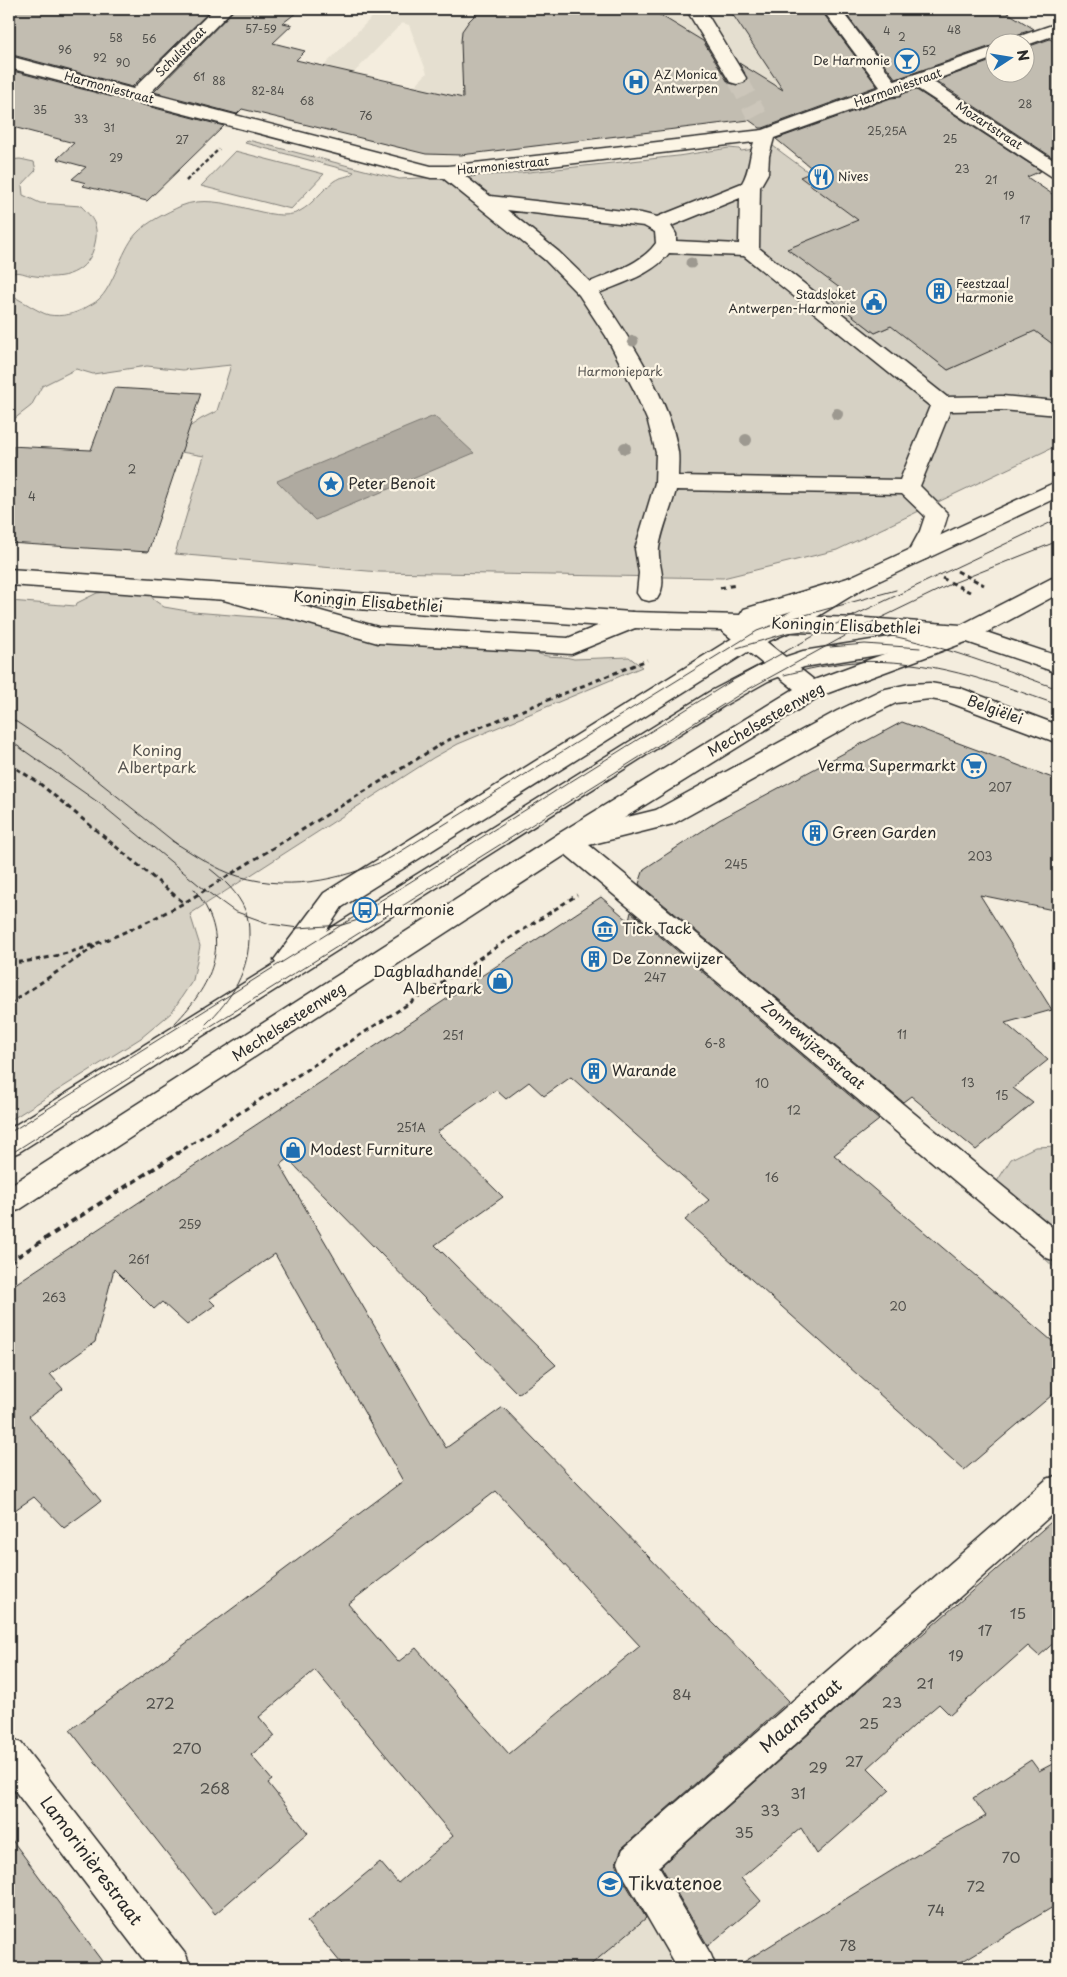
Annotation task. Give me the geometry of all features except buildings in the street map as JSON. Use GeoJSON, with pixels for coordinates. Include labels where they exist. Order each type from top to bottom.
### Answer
{"type":"FeatureCollection","features":[{"type":"Feature","properties":{"kind":"street","name":"Schulstraat"},"geometry":{"type":"LineString","coordinates":[[137,96],[224,9]]}},
{"type":"Feature","properties":{"kind":"street"},"geometry":{"type":"LineString","coordinates":[[695,9],[737,78]]}},
{"type":"Feature","properties":{"kind":"street"},"geometry":{"type":"LineString","coordinates":[[714,9],[732,36],[726,58]]}},
{"type":"Feature","properties":{"kind":"street"},"geometry":{"type":"LineString","coordinates":[[831,9],[893,90]]}},
{"type":"Feature","properties":{"kind":"street"},"geometry":{"type":"LineString","coordinates":[[1034,37],[1058,28]]}},
{"type":"Feature","properties":{"kind":"street","name":"Harmoniestraat"},"geometry":{"type":"LineString","coordinates":[[9,62],[413,168],[431,172],[448,172],[766,135],[984,56]]}},
{"type":"Feature","properties":{"kind":"street","name":"Mozartstraat"},"geometry":{"type":"LineString","coordinates":[[919,80],[1058,172]]}},
{"type":"Feature","properties":{"kind":"street"},"geometry":{"type":"LineString","coordinates":[[749,250],[750,187],[758,172],[759,156],[766,135]]}},
{"type":"Feature","properties":{"kind":"street"},"geometry":{"type":"LineString","coordinates":[[448,172],[552,256],[586,292],[617,336],[660,422],[667,453],[666,483],[647,548],[651,573],[649,593]]}},
{"type":"Feature","properties":{"kind":"street"},"geometry":{"type":"LineString","coordinates":[[657,224],[750,187]]}},
{"type":"Feature","properties":{"kind":"street"},"geometry":{"type":"LineString","coordinates":[[484,202],[641,219],[657,224],[664,229],[667,237],[664,247],[645,264],[586,292]]}},
{"type":"Feature","properties":{"kind":"street"},"geometry":{"type":"LineString","coordinates":[[664,247],[749,250],[942,404],[1002,403],[1058,408]]}},
{"type":"Feature","properties":{"kind":"street"},"geometry":{"type":"LineString","coordinates":[[908,487],[942,404]]}},
{"type":"Feature","properties":{"kind":"street"},"geometry":{"type":"LineString","coordinates":[[666,483],[722,482],[852,487],[908,487],[937,514],[932,530],[913,556]]}},
{"type":"Feature","properties":{"kind":"street"},"geometry":{"type":"LineString","coordinates":[[727,623],[856,582],[1058,488]]}},
{"type":"Feature","properties":{"kind":"street","name":"Koningin Elisabethlei"},"geometry":{"type":"LineString","coordinates":[[9,577],[632,620],[789,623],[890,627],[965,633]]}},
{"type":"Feature","properties":{"kind":"street"},"geometry":{"type":"LineString","coordinates":[[274,977],[314,928],[333,900],[748,640],[789,623],[856,582]]}},
{"type":"Feature","properties":{"kind":"street","name":"Mechelsesteenweg"},"geometry":{"type":"LineString","coordinates":[[9,1201],[366,973],[567,841],[811,690],[965,633],[1058,584]]}},
{"type":"Feature","properties":{"kind":"street"},"geometry":{"type":"LineString","coordinates":[[223,592],[378,635],[572,646],[632,620]]}},
{"type":"Feature","properties":{"kind":"street","name":"Koningin Elisabethlei"},"geometry":{"type":"LineString","coordinates":[[727,623],[811,690]]}},
{"type":"Feature","properties":{"kind":"street"},"geometry":{"type":"LineString","coordinates":[[779,665],[789,623]]}},
{"type":"Feature","properties":{"kind":"street"},"geometry":{"type":"LineString","coordinates":[[9,1144],[718,698],[779,665],[803,659],[965,633],[1058,665]]}},
{"type":"Feature","properties":{"kind":"street","name":"Mechelsesteenweg"},"geometry":{"type":"LineString","coordinates":[[567,841],[664,817],[870,704],[890,696],[930,690]]}},
{"type":"Feature","properties":{"kind":"street","name":"Belgiëlei"},"geometry":{"type":"LineString","coordinates":[[930,690],[950,694],[1058,734]]}},
{"type":"Feature","properties":{"kind":"street","name":"Zonnewijzerstraat"},"geometry":{"type":"LineString","coordinates":[[567,841],[1058,1249]]}},
{"type":"Feature","properties":{"kind":"street","name":"Maanstraat"},"geometry":{"type":"LineString","coordinates":[[698,1968],[636,1862],[1058,1489]]}},
{"type":"Feature","properties":{"kind":"street","name":"Lamorinièrestraat"},"geometry":{"type":"LineString","coordinates":[[9,1754],[173,1968]]}},
{"type":"Feature","properties":{"kind":"path"},"geometry":{"type":"LineString","coordinates":[[186,181],[244,124]]}},
{"type":"Feature","properties":{"kind":"path"},"geometry":{"type":"LineString","coordinates":[[913,556],[1015,607]]}},
{"type":"Feature","properties":{"kind":"path"},"geometry":{"type":"LineString","coordinates":[[913,556],[1015,607]]}},
{"type":"Feature","properties":{"kind":"path"},"geometry":{"type":"LineString","coordinates":[[9,1004],[100,944],[184,903],[446,742],[480,726],[648,659]]}},
{"type":"Feature","properties":{"kind":"path"},"geometry":{"type":"LineString","coordinates":[[9,764],[46,788],[184,903]]}},
{"type":"Feature","properties":{"kind":"path"},"geometry":{"type":"LineString","coordinates":[[9,1262],[607,875]]}},
{"type":"Feature","properties":{"kind":"path"},"geometry":{"type":"LineString","coordinates":[[9,963],[25,962],[100,944]]}},
{"type":"Feature","properties":{"kind":"shaded area","name":"AZ Monica Antwerpen"},"geometry":{"type":"Polygon","coordinates":[[[349,9],[808,9],[854,77],[454,154],[426,154],[367,140],[427,73],[409,25],[402,23],[341,86],[312,78],[374,15],[349,9]]]}},
{"type":"Feature","properties":{"kind":"shaded area"},"geometry":{"type":"Polygon","coordinates":[[[434,416],[474,453],[315,520],[277,481],[434,416]]]}},
{"type":"Feature","properties":{"kind":"shaded area","name":"Tikvatenoe"},"geometry":{"type":"Polygon","coordinates":[[[618,1856],[681,1968],[503,1968],[556,1921],[618,1856]]]}},
{"type":"Feature","properties":{"kind":"green space","name":"Harmoniepark"},"geometry":{"type":"Polygon","coordinates":[[[248,140],[399,179],[510,174],[678,156],[729,148],[741,151],[773,146],[868,216],[848,287],[827,296],[875,333],[898,323],[925,352],[948,370],[1034,330],[1058,348],[1058,445],[837,550],[723,578],[379,572],[175,554],[204,456],[175,451],[176,436],[217,411],[231,365],[183,370],[147,366],[93,374],[76,369],[42,386],[31,406],[9,423],[9,295],[49,315],[54,316],[77,312],[95,302],[103,294],[136,234],[151,222],[169,212],[196,202],[213,202],[276,215],[289,215],[305,208],[334,181],[354,172],[245,143],[248,140]]]}},
{"type":"Feature","properties":{"kind":"green space"},"geometry":{"type":"Polygon","coordinates":[[[235,151],[324,174],[291,209],[201,186],[235,151]]]}},
{"type":"Feature","properties":{"kind":"green space"},"geometry":{"type":"Polygon","coordinates":[[[20,159],[34,162],[36,170],[22,185],[23,195],[40,203],[81,206],[94,223],[96,237],[92,253],[87,262],[73,273],[55,277],[20,273],[9,274],[9,160],[20,159]]]}},
{"type":"Feature","properties":{"kind":"green space","name":"Koning Albertpark"},"geometry":{"type":"Polygon","coordinates":[[[115,591],[149,593],[154,600],[164,607],[193,612],[294,620],[530,650],[542,655],[574,659],[629,657],[642,667],[458,744],[433,758],[190,914],[200,946],[193,980],[171,1013],[141,1038],[9,1121],[9,601],[76,606],[77,603],[97,593],[115,591]]]}},
{"type":"Feature","properties":{"kind":"green space"},"geometry":{"type":"Polygon","coordinates":[[[1058,1146],[1058,1271],[1024,1239],[1005,1215],[996,1183],[1011,1159],[1035,1147],[1058,1146]]]}},
{"type":"Feature","properties":{"kind":"tunnel"},"geometry":{"type":"LineString","coordinates":[[737,78],[757,116]]}},
{"type":"Feature","properties":{"kind":"tram line"},"geometry":{"type":"LineString","coordinates":[[341,925],[733,680],[834,625],[1058,519]]}},
{"type":"Feature","properties":{"kind":"tram line"},"geometry":{"type":"LineString","coordinates":[[9,1155],[179,1046],[745,691],[856,630],[953,583],[1058,541]]}},
{"type":"Feature","properties":{"kind":"tram line"},"geometry":{"type":"LineString","coordinates":[[176,843],[229,873],[249,879],[270,882],[311,882],[351,873],[371,866],[390,858],[757,631],[787,620],[896,590]]}},
{"type":"Feature","properties":{"kind":"tram line"},"geometry":{"type":"LineString","coordinates":[[737,648],[787,633],[822,629]]}},
{"type":"Feature","properties":{"kind":"tram line"},"geometry":{"type":"LineString","coordinates":[[857,630],[934,646],[1058,689]]}},
{"type":"Feature","properties":{"kind":"tram line"},"geometry":{"type":"LineString","coordinates":[[830,647],[865,644],[920,648]]}},
{"type":"Feature","properties":{"kind":"tram line"},"geometry":{"type":"LineString","coordinates":[[784,675],[819,667],[855,662],[907,663],[933,667],[984,680],[1058,705]]}},
{"type":"Feature","properties":{"kind":"tram line"},"geometry":{"type":"LineString","coordinates":[[9,717],[62,752],[176,843]]}},
{"type":"Feature","properties":{"kind":"tram line"},"geometry":{"type":"LineString","coordinates":[[9,740],[102,805],[205,890],[234,911],[247,916]]}},
{"type":"Feature","properties":{"kind":"tram line"},"geometry":{"type":"LineString","coordinates":[[172,841],[176,843]]}},
{"type":"Feature","properties":{"kind":"tram line"},"geometry":{"type":"LineString","coordinates":[[210,869],[235,892],[247,916]]}},
{"type":"Feature","properties":{"kind":"tram line"},"geometry":{"type":"LineString","coordinates":[[175,1023],[200,992],[209,976],[214,959],[216,942],[213,925],[206,907],[194,889]]}},
{"type":"Feature","properties":{"kind":"tram line"},"geometry":{"type":"LineString","coordinates":[[341,925],[384,912]]}},
{"type":"Feature","properties":{"kind":"tram line"},"geometry":{"type":"LineString","coordinates":[[231,994],[243,971],[249,947],[247,916]]}},
{"type":"Feature","properties":{"kind":"tram line"},"geometry":{"type":"LineString","coordinates":[[247,916],[270,924],[298,928],[341,925]]}},
{"type":"Feature","properties":{"kind":"tram line"},"geometry":{"type":"LineString","coordinates":[[231,994],[341,925]]}},
{"type":"Feature","properties":{"kind":"tram line"},"geometry":{"type":"LineString","coordinates":[[9,1133],[231,994]]}},
{"type":"Feature","properties":{"kind":"tram line"},"geometry":{"type":"LineString","coordinates":[[206,1024],[231,994]]}},
{"type":"Feature","properties":{"kind":"place","name":"De Harmonie"},"geometry":{"type":"Point","coordinates":[907,61]}},
{"type":"Feature","properties":{"kind":"place","name":"AZ Monica Antwerpen"},"geometry":{"type":"Point","coordinates":[636,82]}},
{"type":"Feature","properties":{"kind":"place","name":"Nives"},"geometry":{"type":"Point","coordinates":[821,177]}},
{"type":"Feature","properties":{"kind":"place","name":"Feestzaal Harmonie"},"geometry":{"type":"Point","coordinates":[939,291]}},
{"type":"Feature","properties":{"kind":"place","name":"Stadsloket Antwerpen-Harmonie"},"geometry":{"type":"Point","coordinates":[874,302]}},
{"type":"Feature","properties":{"kind":"place","name":"Peter Benoit"},"geometry":{"type":"Point","coordinates":[331,484]}},
{"type":"Feature","properties":{"kind":"place","name":"Verma Supermarkt"},"geometry":{"type":"Point","coordinates":[974,766]}},
{"type":"Feature","properties":{"kind":"place","name":"Green Garden"},"geometry":{"type":"Point","coordinates":[815,833]}},
{"type":"Feature","properties":{"kind":"place","name":"Harmonie"},"geometry":{"type":"Point","coordinates":[365,910]}},
{"type":"Feature","properties":{"kind":"place","name":"Tick Tack"},"geometry":{"type":"Point","coordinates":[605,929]}},
{"type":"Feature","properties":{"kind":"place","name":"De Zonnewijzer"},"geometry":{"type":"Point","coordinates":[594,959]}},
{"type":"Feature","properties":{"kind":"place","name":"Dagbladhandel Albertpark"},"geometry":{"type":"Point","coordinates":[500,981]}},
{"type":"Feature","properties":{"kind":"place","name":"Warande"},"geometry":{"type":"Point","coordinates":[594,1071]}},
{"type":"Feature","properties":{"kind":"place","name":"Modest Furniture"},"geometry":{"type":"Point","coordinates":[293,1150]}},
{"type":"Feature","properties":{"kind":"place","name":"Tikvatenoe"},"geometry":{"type":"Point","coordinates":[610,1884]}}]}
